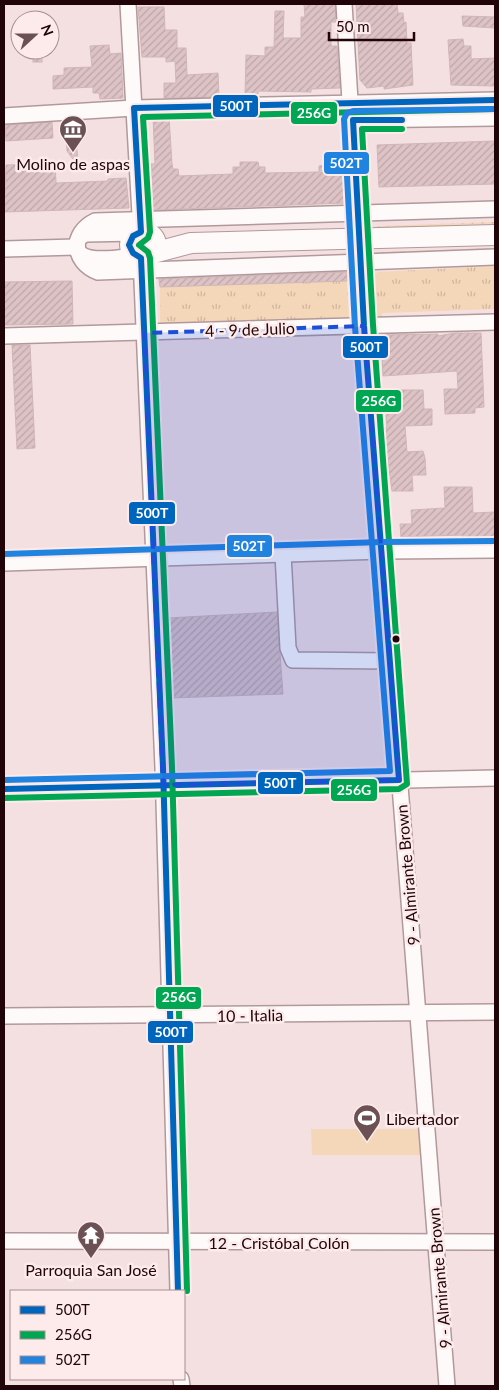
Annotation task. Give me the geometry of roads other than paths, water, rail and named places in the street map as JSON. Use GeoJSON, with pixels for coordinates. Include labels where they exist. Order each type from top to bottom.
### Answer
{"type":"FeatureCollection","features":[{"type":"Feature","properties":{"kind":"main road"},"geometry":{"type":"LineString","coordinates":[[143,245],[495,236]]}},
{"type":"Feature","properties":{"kind":"street"},"geometry":{"type":"LineString","coordinates":[[128,4],[143,245],[144,333],[163,785],[178,1290]]}},
{"type":"Feature","properties":{"kind":"street"},"geometry":{"type":"LineString","coordinates":[[344,4],[358,103]]}},
{"type":"Feature","properties":{"kind":"street"},"geometry":{"type":"LineString","coordinates":[[4,116],[134,108],[495,100]]}},
{"type":"Feature","properties":{"kind":"street","name":"9 - Almirante Brown"},"geometry":{"type":"LineString","coordinates":[[358,103],[360,120],[358,212],[364,326],[448,1386]]}},
{"type":"Feature","properties":{"kind":"street"},"geometry":{"type":"LineString","coordinates":[[360,120],[495,118]]}},
{"type":"Feature","properties":{"kind":"street"},"geometry":{"type":"LineString","coordinates":[[495,209],[358,212],[143,245],[87,259],[80,254],[76,247],[79,238],[85,234],[143,245],[361,262],[495,257]]}},
{"type":"Feature","properties":{"kind":"street"},"geometry":{"type":"LineString","coordinates":[[4,249],[76,247]]}},
{"type":"Feature","properties":{"kind":"street","name":"4 - 9 de Julio"},"geometry":{"type":"LineString","coordinates":[[4,336],[495,322]]}},
{"type":"Feature","properties":{"kind":"street"},"geometry":{"type":"LineString","coordinates":[[4,563],[154,557],[495,550]]}},
{"type":"Feature","properties":{"kind":"street"},"geometry":{"type":"LineString","coordinates":[[283,554],[288,648],[293,660],[390,661]]}},
{"type":"Feature","properties":{"kind":"street"},"geometry":{"type":"LineString","coordinates":[[4,788],[495,778]]}},
{"type":"Feature","properties":{"kind":"street","name":"10 - Italia"},"geometry":{"type":"LineString","coordinates":[[4,1016],[495,1012]]}},
{"type":"Feature","properties":{"kind":"street","name":"12 - Cristóbal Colón"},"geometry":{"type":"LineString","coordinates":[[4,1241],[495,1242]]}},
{"type":"Feature","properties":{"kind":"place","name":"Molino de aspas"},"geometry":{"type":"Point","coordinates":[73,153]}},
{"type":"Feature","properties":{"kind":"place","name":"Libertador"},"geometry":{"type":"Point","coordinates":[367,1142]}},
{"type":"Feature","properties":{"kind":"place","name":"Parroquia San José"},"geometry":{"type":"Point","coordinates":[91,1259]}}]}
